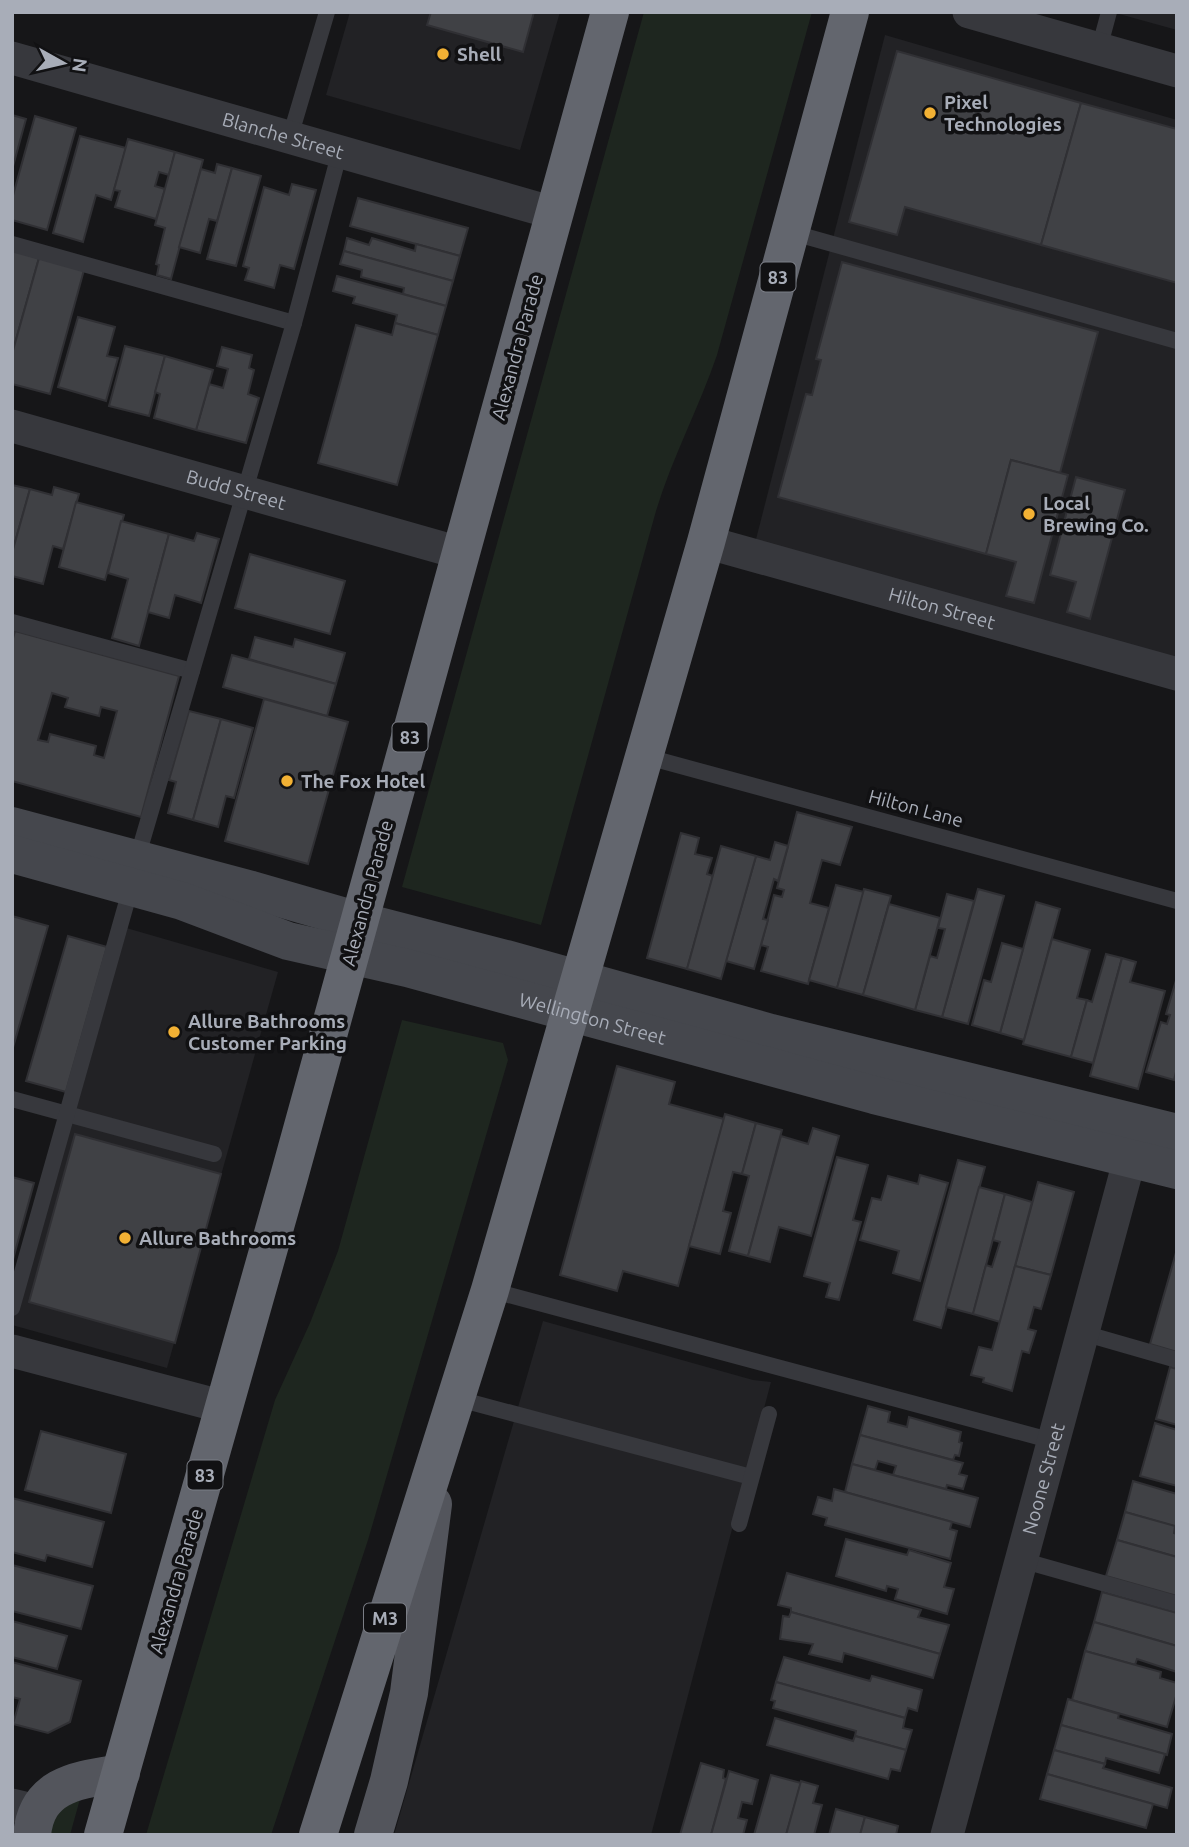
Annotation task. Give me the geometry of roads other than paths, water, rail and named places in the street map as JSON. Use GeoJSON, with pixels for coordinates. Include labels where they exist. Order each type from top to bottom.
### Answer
{"type":"FeatureCollection","features":[{"type":"Feature","properties":{"kind":"highway","name":"Alexandra Parade"},"geometry":{"type":"LineString","coordinates":[[103,1835],[355,938],[610,12]]}},
{"type":"Feature","properties":{"kind":"highway","name":"83"},"geometry":{"type":"LineString","coordinates":[[441,1440],[489,1290],[706,542],[850,12]]}},
{"type":"Feature","properties":{"kind":"highway","name":"M3"},"geometry":{"type":"LineString","coordinates":[[318,1835],[441,1440]]}},
{"type":"Feature","properties":{"kind":"main road"},"geometry":{"type":"LineString","coordinates":[[373,1835],[409,1693],[441,1440]]}},
{"type":"Feature","properties":{"kind":"main road"},"geometry":{"type":"LineString","coordinates":[[27,1817],[47,1798],[64,1787],[84,1779],[121,1773]]}},
{"type":"Feature","properties":{"kind":"street"},"geometry":{"type":"LineString","coordinates":[[969,12],[1177,71]]}},
{"type":"Feature","properties":{"kind":"street","name":"Blanche Street"},"geometry":{"type":"LineString","coordinates":[[12,58],[554,213]]}},
{"type":"Feature","properties":{"kind":"street","name":"Budd Street"},"geometry":{"type":"LineString","coordinates":[[12,426],[460,553]]}},
{"type":"Feature","properties":{"kind":"street","name":"Hilton Street"},"geometry":{"type":"LineString","coordinates":[[706,542],[1177,674]]}},
{"type":"Feature","properties":{"kind":"street","name":"Wellington Street"},"geometry":{"type":"LineString","coordinates":[[12,826],[134,873],[355,938],[574,996],[860,1091],[1135,1140],[1177,1133]]}},
{"type":"Feature","properties":{"kind":"street","name":"Wellington Street"},"geometry":{"type":"LineString","coordinates":[[12,854],[134,873]]}},
{"type":"Feature","properties":{"kind":"street","name":"Wellington Street"},"geometry":{"type":"LineString","coordinates":[[1135,1140],[1177,1170]]}},
{"type":"Feature","properties":{"kind":"street","name":"Noone Street"},"geometry":{"type":"LineString","coordinates":[[947,1835],[1135,1140]]}},
{"type":"Feature","properties":{"kind":"street"},"geometry":{"type":"LineString","coordinates":[[12,1351],[224,1407]]}},
{"type":"Feature","properties":{"kind":"lane"},"geometry":{"type":"LineString","coordinates":[[290,137],[327,12]]}},
{"type":"Feature","properties":{"kind":"lane"},"geometry":{"type":"LineString","coordinates":[[1099,49],[1109,12]]}},
{"type":"Feature","properties":{"kind":"lane"},"geometry":{"type":"LineString","coordinates":[[12,1308],[134,873],[294,323],[340,151]]}},
{"type":"Feature","properties":{"kind":"lane"},"geometry":{"type":"LineString","coordinates":[[790,232],[1177,341]]}},
{"type":"Feature","properties":{"kind":"lane"},"geometry":{"type":"LineString","coordinates":[[12,244],[294,323]]}},
{"type":"Feature","properties":{"kind":"lane"},"geometry":{"type":"LineString","coordinates":[[12,622],[192,671]]}},
{"type":"Feature","properties":{"kind":"lane","name":"Hilton Lane"},"geometry":{"type":"LineString","coordinates":[[644,756],[1177,901]]}},
{"type":"Feature","properties":{"kind":"lane"},"geometry":{"type":"LineString","coordinates":[[12,1099],[214,1154]]}},
{"type":"Feature","properties":{"kind":"lane"},"geometry":{"type":"LineString","coordinates":[[489,1290],[1054,1441]]}},
{"type":"Feature","properties":{"kind":"lane"},"geometry":{"type":"LineString","coordinates":[[1083,1333],[1177,1360]]}},
{"type":"Feature","properties":{"kind":"lane"},"geometry":{"type":"LineString","coordinates":[[455,1398],[751,1477]]}},
{"type":"Feature","properties":{"kind":"lane"},"geometry":{"type":"LineString","coordinates":[[739,1524],[769,1414]]}},
{"type":"Feature","properties":{"kind":"lane"},"geometry":{"type":"LineString","coordinates":[[1021,1560],[1177,1604]]}},
{"type":"Feature","properties":{"kind":"place","name":"Shell"},"geometry":{"type":"Point","coordinates":[443,54]}},
{"type":"Feature","properties":{"kind":"place","name":"Pixel Technologies"},"geometry":{"type":"Point","coordinates":[930,113]}},
{"type":"Feature","properties":{"kind":"place","name":"Local Brewing Co."},"geometry":{"type":"Point","coordinates":[1029,514]}},
{"type":"Feature","properties":{"kind":"place","name":"The Fox Hotel"},"geometry":{"type":"Point","coordinates":[287,781]}},
{"type":"Feature","properties":{"kind":"place","name":"Allure Bathrooms Customer Parking"},"geometry":{"type":"Point","coordinates":[174,1032]}},
{"type":"Feature","properties":{"kind":"place","name":"Allure Bathrooms"},"geometry":{"type":"Point","coordinates":[125,1238]}}]}
